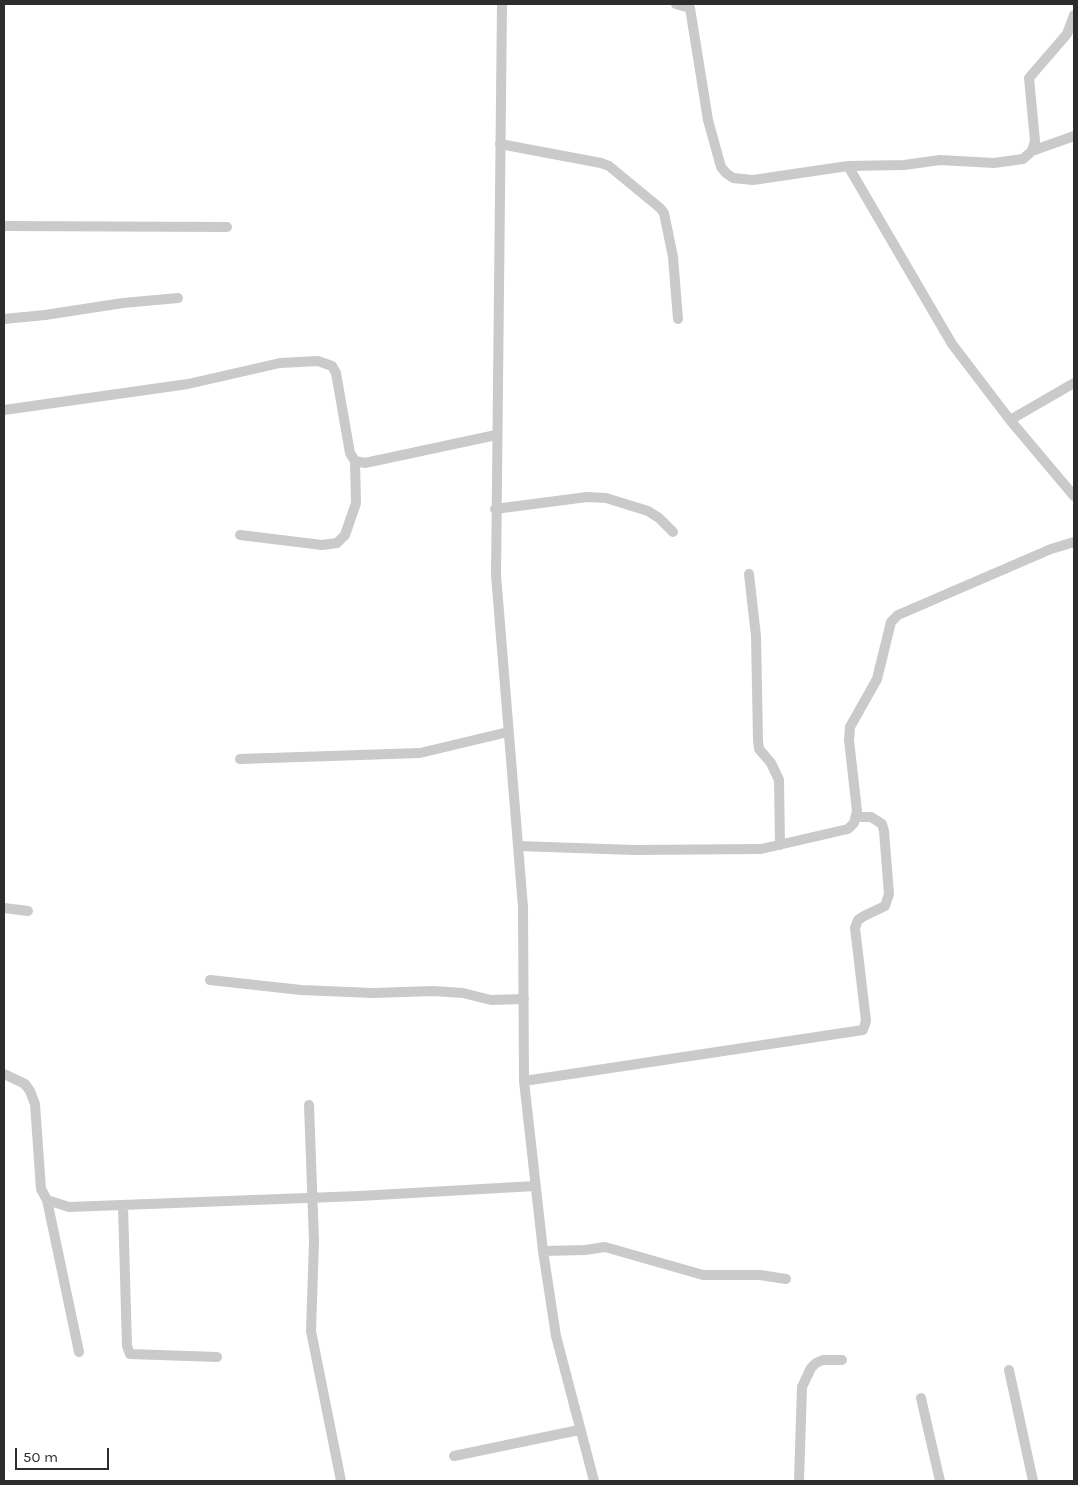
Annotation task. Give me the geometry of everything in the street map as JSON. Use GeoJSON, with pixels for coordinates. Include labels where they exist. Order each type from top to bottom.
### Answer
{"type":"FeatureCollection","features":[{"type":"Feature","properties":{"kind":"street"},"geometry":{"type":"LineString","coordinates":[[502,4],[500,378],[496,435],[496,576],[525,945],[524,1081],[543,1251],[556,1336],[579,1430],[594,1481]]}},
{"type":"Feature","properties":{"kind":"street"},"geometry":{"type":"LineString","coordinates":[[676,4],[691,6],[708,120],[721,166],[733,178],[753,180],[848,166],[904,165],[940,160],[994,163],[1023,159],[1032,151],[1074,136]]}},
{"type":"Feature","properties":{"kind":"street"},"geometry":{"type":"LineString","coordinates":[[1032,151],[1036,133],[1029,78],[1067,34],[1074,15]]}},
{"type":"Feature","properties":{"kind":"street"},"geometry":{"type":"LineString","coordinates":[[500,144],[609,166],[660,208],[664,213],[673,257],[678,319]]}},
{"type":"Feature","properties":{"kind":"street"},"geometry":{"type":"LineString","coordinates":[[848,166],[952,344],[1010,420],[1074,496]]}},
{"type":"Feature","properties":{"kind":"street"},"geometry":{"type":"LineString","coordinates":[[4,226],[227,227]]}},
{"type":"Feature","properties":{"kind":"street"},"geometry":{"type":"LineString","coordinates":[[4,319],[123,303],[178,298]]}},
{"type":"Feature","properties":{"kind":"street"},"geometry":{"type":"LineString","coordinates":[[4,410],[188,384],[280,363],[318,361],[332,366],[336,373],[350,453],[355,461],[356,503],[345,535],[337,544],[322,545],[240,535]]}},
{"type":"Feature","properties":{"kind":"street"},"geometry":{"type":"LineString","coordinates":[[1010,420],[1074,382]]}},
{"type":"Feature","properties":{"kind":"street"},"geometry":{"type":"LineString","coordinates":[[355,461],[365,463],[496,435]]}},
{"type":"Feature","properties":{"kind":"street"},"geometry":{"type":"LineString","coordinates":[[496,509],[587,497],[606,498],[648,511],[659,518],[673,532]]}},
{"type":"Feature","properties":{"kind":"street"},"geometry":{"type":"LineString","coordinates":[[518,846],[653,850],[761,849],[839,833],[848,829],[857,817],[849,740],[850,727],[877,679],[891,622],[898,615],[1051,549],[1074,542]]}},
{"type":"Feature","properties":{"kind":"street"},"geometry":{"type":"LineString","coordinates":[[749,574],[756,636],[759,749],[771,763],[779,780],[780,846]]}},
{"type":"Feature","properties":{"kind":"street"},"geometry":{"type":"LineString","coordinates":[[240,759],[420,753],[508,732]]}},
{"type":"Feature","properties":{"kind":"street"},"geometry":{"type":"LineString","coordinates":[[524,1081],[864,1030],[866,1021],[854,936],[855,928],[858,920],[885,906],[890,894],[882,824],[871,817],[857,817]]}},
{"type":"Feature","properties":{"kind":"street"},"geometry":{"type":"LineString","coordinates":[[4,908],[28,911]]}},
{"type":"Feature","properties":{"kind":"street"},"geometry":{"type":"LineString","coordinates":[[210,980],[301,990],[373,993],[433,991],[463,993],[491,1000],[524,999]]}},
{"type":"Feature","properties":{"kind":"street"},"geometry":{"type":"LineString","coordinates":[[4,1074],[25,1084],[30,1090],[35,1104],[41,1189],[47,1200],[79,1352]]}},
{"type":"Feature","properties":{"kind":"street"},"geometry":{"type":"LineString","coordinates":[[309,1105],[314,1198],[311,1331],[341,1481]]}},
{"type":"Feature","properties":{"kind":"street"},"geometry":{"type":"LineString","coordinates":[[47,1200],[69,1208],[314,1198],[536,1186]]}},
{"type":"Feature","properties":{"kind":"street"},"geometry":{"type":"LineString","coordinates":[[123,1206],[127,1346],[130,1354],[217,1358]]}},
{"type":"Feature","properties":{"kind":"street"},"geometry":{"type":"LineString","coordinates":[[543,1251],[585,1250],[604,1247],[703,1275],[760,1275],[786,1279]]}},
{"type":"Feature","properties":{"kind":"street"},"geometry":{"type":"LineString","coordinates":[[799,1481],[802,1387],[811,1368],[816,1363],[823,1360],[842,1360]]}},
{"type":"Feature","properties":{"kind":"street"},"geometry":{"type":"LineString","coordinates":[[1009,1370],[1033,1481]]}},
{"type":"Feature","properties":{"kind":"street"},"geometry":{"type":"LineString","coordinates":[[921,1398],[940,1481]]}},
{"type":"Feature","properties":{"kind":"street"},"geometry":{"type":"LineString","coordinates":[[454,1456],[579,1430]]}}]}
